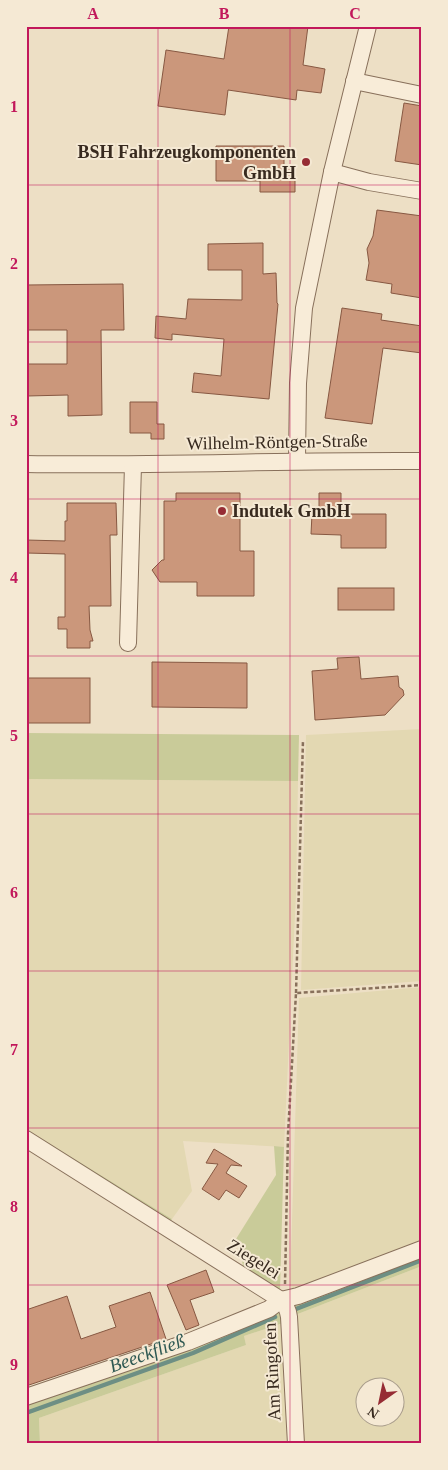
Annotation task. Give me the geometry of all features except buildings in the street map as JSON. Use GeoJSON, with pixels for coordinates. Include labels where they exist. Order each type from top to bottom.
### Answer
{"type":"FeatureCollection","features":[{"type":"Feature","properties":{"kind":"street"},"geometry":{"type":"LineString","coordinates":[[298,460],[298,383],[304,308],[332,172],[368,26]]}},
{"type":"Feature","properties":{"kind":"street"},"geometry":{"type":"LineString","coordinates":[[354,81],[422,94]]}},
{"type":"Feature","properties":{"kind":"street"},"geometry":{"type":"LineString","coordinates":[[332,172],[369,182],[422,191]]}},
{"type":"Feature","properties":{"kind":"street","name":"Wilhelm-Röntgen-Straße"},"geometry":{"type":"LineString","coordinates":[[26,464],[133,465],[298,460],[422,461]]}},
{"type":"Feature","properties":{"kind":"street"},"geometry":{"type":"LineString","coordinates":[[128,643],[133,465]]}},
{"type":"Feature","properties":{"kind":"street","name":"Ziegelei"},"geometry":{"type":"LineString","coordinates":[[26,1139],[281,1300],[269,1309],[211,1334],[26,1397]]}},
{"type":"Feature","properties":{"kind":"street"},"geometry":{"type":"LineString","coordinates":[[281,1300],[298,1296],[422,1249]]}},
{"type":"Feature","properties":{"kind":"street","name":"Am Ringofen"},"geometry":{"type":"LineString","coordinates":[[281,1300],[288,1309],[296,1444]]}},
{"type":"Feature","properties":{"kind":"path"},"geometry":{"type":"LineString","coordinates":[[281,1300],[285,1287],[288,1134],[296,993],[303,740]]}},
{"type":"Feature","properties":{"kind":"path"},"geometry":{"type":"LineString","coordinates":[[296,993],[422,985]]}},
{"type":"Feature","properties":{"kind":"shaded area"},"geometry":{"type":"Polygon","coordinates":[[[422,729],[422,981],[301,990],[306,735],[422,729]]]}},
{"type":"Feature","properties":{"kind":"shaded area"},"geometry":{"type":"Polygon","coordinates":[[[26,779],[298,781],[296,894],[284,1147],[183,1141],[192,1191],[172,1219],[26,1129],[26,779]]]}},
{"type":"Feature","properties":{"kind":"shaded area"},"geometry":{"type":"Polygon","coordinates":[[[422,987],[422,1244],[294,1292],[290,1285],[299,998],[422,987]]]}},
{"type":"Feature","properties":{"kind":"shaded area"},"geometry":{"type":"Polygon","coordinates":[[[422,1266],[422,1444],[300,1444],[295,1315],[422,1266]]]}},
{"type":"Feature","properties":{"kind":"shaded area"},"geometry":{"type":"Polygon","coordinates":[[[283,1323],[292,1444],[40,1444],[39,1418],[246,1345],[244,1336],[283,1323]]]}},
{"type":"Feature","properties":{"kind":"green space"},"geometry":{"type":"Polygon","coordinates":[[[26,733],[299,735],[298,781],[26,779],[26,733]]]}},
{"type":"Feature","properties":{"kind":"green space"},"geometry":{"type":"Polygon","coordinates":[[[26,1129],[172,1219],[169,1223],[26,1133],[26,1129]]]}},
{"type":"Feature","properties":{"kind":"green space"},"geometry":{"type":"Polygon","coordinates":[[[274,1146],[284,1147],[280,1291],[244,1269],[236,1239],[276,1175],[274,1146]]]}},
{"type":"Feature","properties":{"kind":"green space"},"geometry":{"type":"Polygon","coordinates":[[[422,1253],[422,1266],[295,1315],[294,1305],[422,1253]]]}},
{"type":"Feature","properties":{"kind":"green space"},"geometry":{"type":"Polygon","coordinates":[[[274,1309],[281,1312],[283,1323],[244,1336],[246,1345],[39,1418],[40,1444],[26,1444],[26,1402],[274,1309]]]}},
{"type":"Feature","properties":{"kind":"waterway","name":"Beeckfließ"},"geometry":{"type":"LineString","coordinates":[[296,1309],[422,1260]]}},
{"type":"Feature","properties":{"kind":"waterway","name":"Beeckfließ"},"geometry":{"type":"LineString","coordinates":[[26,1413],[193,1353],[275,1317]]}},
{"type":"Feature","properties":{"kind":"place","name":"BSH Fahrzeugkomponenten GmbH"},"geometry":{"type":"Point","coordinates":[306,162]}},
{"type":"Feature","properties":{"kind":"place","name":"Indutek GmbH"},"geometry":{"type":"Point","coordinates":[222,511]}}]}
